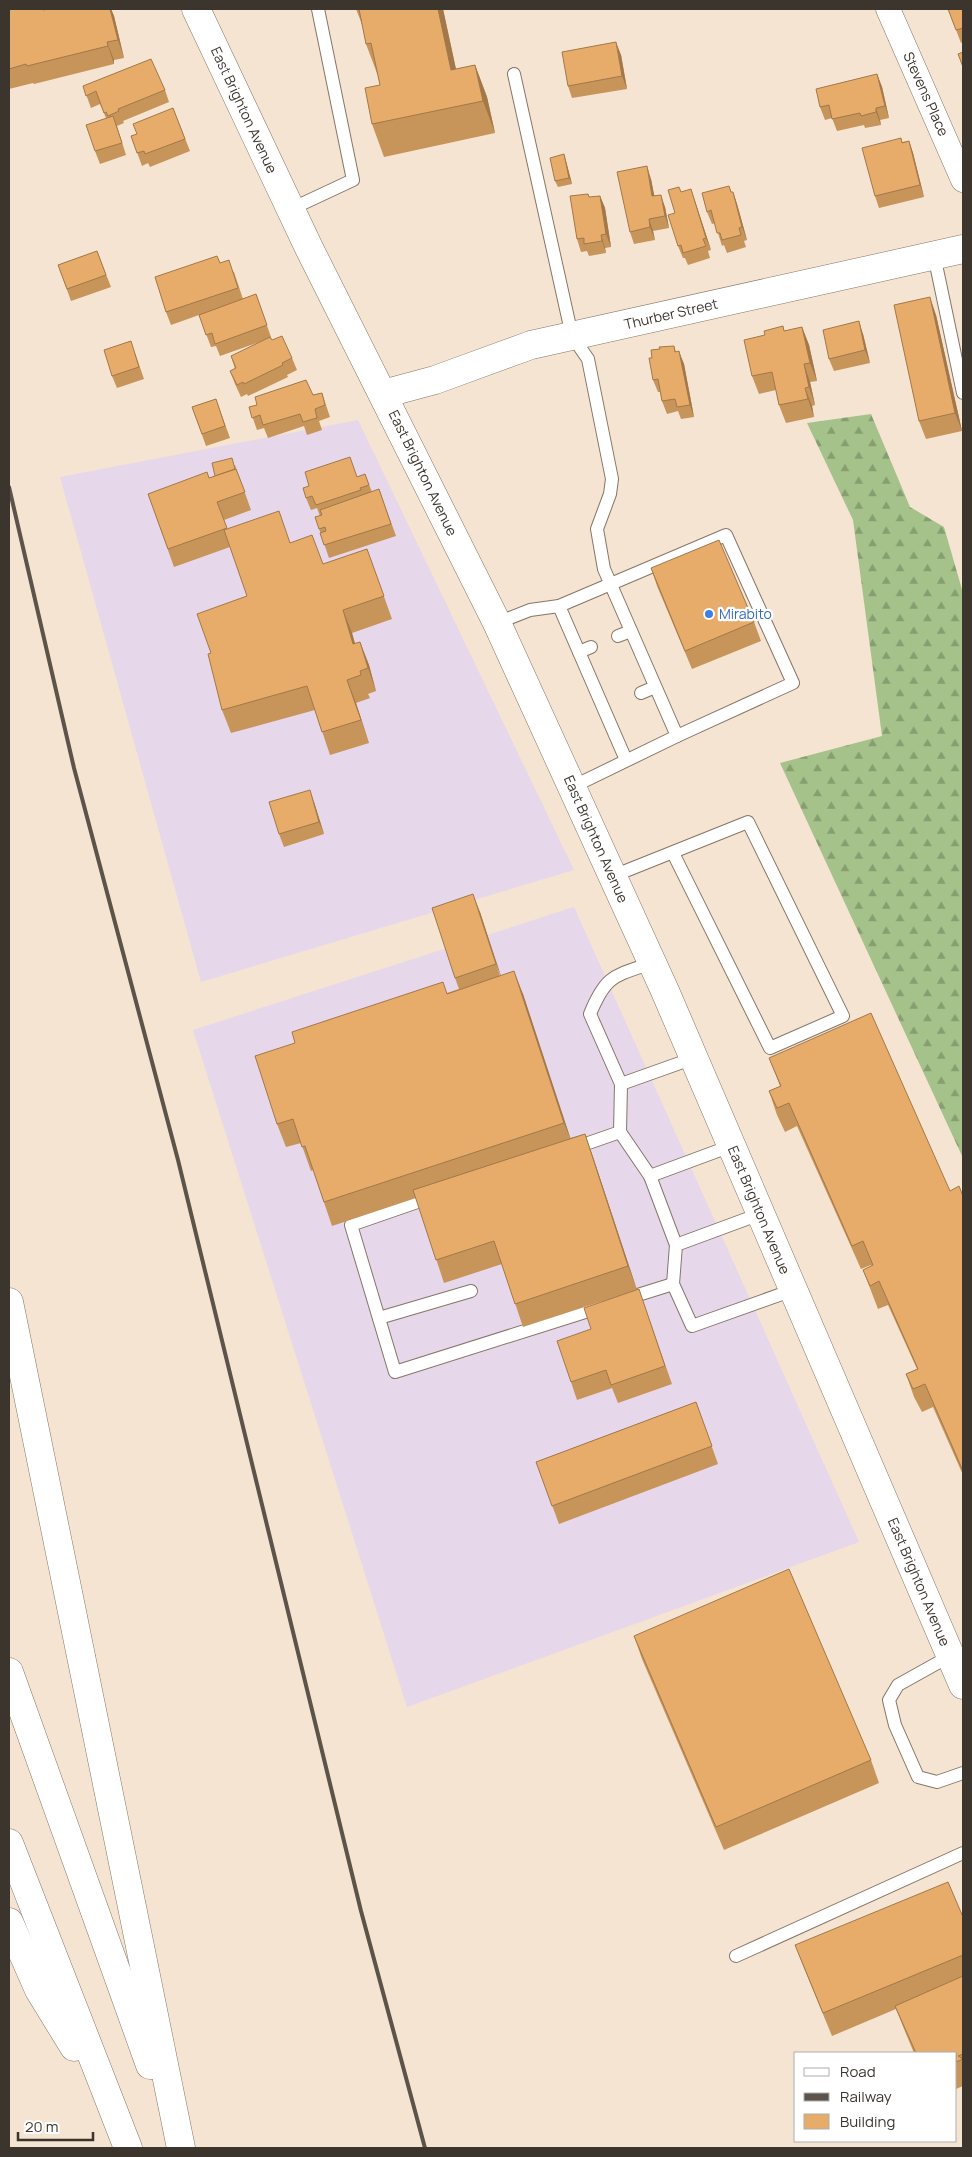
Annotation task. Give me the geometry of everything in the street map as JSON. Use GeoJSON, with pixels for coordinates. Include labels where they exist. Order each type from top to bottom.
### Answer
{"type":"FeatureCollection","features":[{"type":"Feature","properties":{"kind":"main road","name":"East Brighton Avenue"},"geometry":{"type":"LineString","coordinates":[[196,9],[291,209],[497,623],[613,876],[694,1058],[963,1685]]}},
{"type":"Feature","properties":{"kind":"main road","name":"Thurber Street"},"geometry":{"type":"LineString","coordinates":[[383,394],[435,380],[531,345],[963,248]]}},
{"type":"Feature","properties":{"kind":"main road"},"geometry":{"type":"LineString","coordinates":[[9,1302],[181,2148]]}},
{"type":"Feature","properties":{"kind":"main road"},"geometry":{"type":"LineString","coordinates":[[9,1672],[181,2148]]}},
{"type":"Feature","properties":{"kind":"main road"},"geometry":{"type":"LineString","coordinates":[[9,1843],[112,2112],[128,2148]]}},
{"type":"Feature","properties":{"kind":"main road"},"geometry":{"type":"LineString","coordinates":[[9,1922],[39,1990],[112,2112]]}},
{"type":"Feature","properties":{"kind":"street","name":"Stevens Place"},"geometry":{"type":"LineString","coordinates":[[888,9],[963,180]]}},
{"type":"Feature","properties":{"kind":"lane"},"geometry":{"type":"LineString","coordinates":[[291,209],[353,180],[318,9]]}},
{"type":"Feature","properties":{"kind":"lane"},"geometry":{"type":"LineString","coordinates":[[514,74],[572,336],[588,359],[612,479],[610,494],[597,529],[604,569],[677,736]]}},
{"type":"Feature","properties":{"kind":"lane"},"geometry":{"type":"LineString","coordinates":[[934,255],[963,393]]}},
{"type":"Feature","properties":{"kind":"lane"},"geometry":{"type":"LineString","coordinates":[[497,623],[530,610],[559,606],[726,535],[793,683],[572,787]]}},
{"type":"Feature","properties":{"kind":"lane"},"geometry":{"type":"LineString","coordinates":[[559,606],[579,652],[598,681],[609,707],[626,760]]}},
{"type":"Feature","properties":{"kind":"lane"},"geometry":{"type":"LineString","coordinates":[[618,636],[631,630]]}},
{"type":"Feature","properties":{"kind":"lane"},"geometry":{"type":"LineString","coordinates":[[579,652],[591,647]]}},
{"type":"Feature","properties":{"kind":"lane"},"geometry":{"type":"LineString","coordinates":[[632,667],[644,662]]}},
{"type":"Feature","properties":{"kind":"lane"},"geometry":{"type":"LineString","coordinates":[[641,693],[655,687]]}},
{"type":"Feature","properties":{"kind":"lane"},"geometry":{"type":"LineString","coordinates":[[613,876],[748,822],[843,1016],[770,1048],[674,853]]}},
{"type":"Feature","properties":{"kind":"lane"},"geometry":{"type":"LineString","coordinates":[[652,963],[616,976],[600,991],[590,1014],[621,1084],[620,1132],[650,1176],[676,1245],[673,1284],[692,1326],[793,1290]]}},
{"type":"Feature","properties":{"kind":"lane"},"geometry":{"type":"LineString","coordinates":[[621,1084],[694,1058]]}},
{"type":"Feature","properties":{"kind":"lane"},"geometry":{"type":"LineString","coordinates":[[564,1152],[620,1132]]}},
{"type":"Feature","properties":{"kind":"lane"},"geometry":{"type":"LineString","coordinates":[[650,1176],[731,1146]]}},
{"type":"Feature","properties":{"kind":"lane"},"geometry":{"type":"LineString","coordinates":[[443,1193],[351,1225],[395,1372],[673,1284]]}},
{"type":"Feature","properties":{"kind":"lane"},"geometry":{"type":"LineString","coordinates":[[676,1245],[760,1214]]}},
{"type":"Feature","properties":{"kind":"lane"},"geometry":{"type":"LineString","coordinates":[[379,1318],[471,1291]]}},
{"type":"Feature","properties":{"kind":"lane"},"geometry":{"type":"LineString","coordinates":[[950,1656],[898,1685],[890,1700],[895,1724],[918,1777],[937,1782],[963,1773]]}},
{"type":"Feature","properties":{"kind":"lane"},"geometry":{"type":"LineString","coordinates":[[736,1956],[963,1853]]}},
{"type":"Feature","properties":{"kind":"shaded area"},"geometry":{"type":"Polygon","coordinates":[[[358,420],[574,870],[201,982],[60,477],[358,420]]]}},
{"type":"Feature","properties":{"kind":"shaded area"},"geometry":{"type":"Polygon","coordinates":[[[574,907],[859,1542],[407,1707],[193,1030],[574,907]]]}},
{"type":"Feature","properties":{"kind":"green space"},"geometry":{"type":"Polygon","coordinates":[[[871,414],[910,507],[944,527],[963,593],[963,1158],[780,763],[882,736],[853,520],[807,423],[871,414]]]}},
{"type":"Feature","properties":{"kind":"building"},"geometry":{"type":"Polygon","coordinates":[[[9,9],[110,9],[118,40],[107,42],[108,46],[9,69],[9,9]]]}},
{"type":"Feature","properties":{"kind":"building"},"geometry":{"type":"Polygon","coordinates":[[[359,9],[438,9],[451,70],[475,65],[483,101],[372,124],[365,88],[380,85],[371,43],[366,44],[359,9]]]}},
{"type":"Feature","properties":{"kind":"building"},"geometry":{"type":"Polygon","coordinates":[[[948,9],[963,9],[963,28],[956,30],[948,9]]]}},
{"type":"Feature","properties":{"kind":"building"},"geometry":{"type":"Polygon","coordinates":[[[616,42],[622,76],[568,86],[562,52],[616,42]]]}},
{"type":"Feature","properties":{"kind":"building"},"geometry":{"type":"Polygon","coordinates":[[[963,52],[963,67],[958,54],[963,52]]]}},
{"type":"Feature","properties":{"kind":"building"},"geometry":{"type":"Polygon","coordinates":[[[151,59],[165,90],[118,109],[119,111],[108,116],[106,112],[104,113],[96,91],[86,96],[83,86],[151,59]]]}},
{"type":"Feature","properties":{"kind":"building"},"geometry":{"type":"Polygon","coordinates":[[[877,74],[885,106],[876,108],[876,112],[861,116],[860,113],[832,119],[829,105],[820,107],[816,89],[877,74]]]}},
{"type":"Feature","properties":{"kind":"building"},"geometry":{"type":"Polygon","coordinates":[[[173,108],[185,139],[145,154],[144,151],[137,153],[131,136],[137,134],[133,124],[173,108]]]}},
{"type":"Feature","properties":{"kind":"building"},"geometry":{"type":"Polygon","coordinates":[[[113,116],[122,143],[95,151],[86,125],[113,116]]]}},
{"type":"Feature","properties":{"kind":"building"},"geometry":{"type":"Polygon","coordinates":[[[901,138],[902,143],[909,141],[920,185],[875,196],[862,148],[901,138]]]}},
{"type":"Feature","properties":{"kind":"building"},"geometry":{"type":"Polygon","coordinates":[[[564,154],[569,178],[555,181],[550,158],[564,154]]]}},
{"type":"Feature","properties":{"kind":"building"},"geometry":{"type":"Polygon","coordinates":[[[647,166],[652,196],[661,195],[665,216],[649,219],[650,227],[630,232],[617,172],[647,166]]]}},
{"type":"Feature","properties":{"kind":"building"},"geometry":{"type":"Polygon","coordinates":[[[729,186],[731,192],[733,192],[742,227],[739,228],[741,235],[722,240],[720,233],[717,233],[711,210],[707,212],[702,193],[729,186]]]}},
{"type":"Feature","properties":{"kind":"building"},"geometry":{"type":"Polygon","coordinates":[[[679,187],[681,192],[691,189],[706,238],[703,239],[706,246],[683,253],[681,245],[678,246],[668,215],[675,213],[668,190],[679,187]]]}},
{"type":"Feature","properties":{"kind":"building"},"geometry":{"type":"Polygon","coordinates":[[[588,194],[589,197],[600,196],[606,234],[601,235],[602,241],[584,244],[584,238],[577,239],[570,196],[588,194]]]}},
{"type":"Feature","properties":{"kind":"building"},"geometry":{"type":"Polygon","coordinates":[[[97,251],[106,275],[67,289],[58,265],[97,251]]]}},
{"type":"Feature","properties":{"kind":"building"},"geometry":{"type":"Polygon","coordinates":[[[217,256],[220,263],[229,260],[238,288],[166,312],[155,277],[217,256]]]}},
{"type":"Feature","properties":{"kind":"building"},"geometry":{"type":"Polygon","coordinates":[[[256,294],[267,325],[215,344],[212,333],[206,335],[199,315],[256,294]]]}},
{"type":"Feature","properties":{"kind":"building"},"geometry":{"type":"Polygon","coordinates":[[[930,297],[955,413],[919,421],[894,305],[930,297]]]}},
{"type":"Feature","properties":{"kind":"building"},"geometry":{"type":"Polygon","coordinates":[[[859,321],[865,350],[829,359],[823,330],[859,321]]]}},
{"type":"Feature","properties":{"kind":"building"},"geometry":{"type":"Polygon","coordinates":[[[783,326],[784,331],[802,327],[810,363],[804,364],[809,387],[805,388],[808,399],[779,405],[772,372],[752,376],[744,340],[765,335],[764,331],[783,326]]]}},
{"type":"Feature","properties":{"kind":"building"},"geometry":{"type":"Polygon","coordinates":[[[282,336],[292,358],[282,363],[283,365],[244,384],[243,382],[237,385],[230,371],[236,368],[231,356],[270,337],[272,340],[282,336]]]}},
{"type":"Feature","properties":{"kind":"building"},"geometry":{"type":"Polygon","coordinates":[[[131,341],[139,367],[112,376],[104,350],[131,341]]]}},
{"type":"Feature","properties":{"kind":"building"},"geometry":{"type":"Polygon","coordinates":[[[674,346],[675,352],[679,351],[690,405],[677,407],[675,399],[662,401],[658,379],[653,380],[649,358],[652,358],[651,350],[660,349],[659,347],[674,346]]]}},
{"type":"Feature","properties":{"kind":"building"},"geometry":{"type":"Polygon","coordinates":[[[306,380],[313,395],[322,393],[325,405],[315,409],[317,418],[303,422],[300,414],[263,425],[260,415],[252,418],[249,407],[257,405],[255,397],[306,380]]]}},
{"type":"Feature","properties":{"kind":"building"},"geometry":{"type":"Polygon","coordinates":[[[216,399],[225,426],[202,434],[192,407],[216,399]]]}},
{"type":"Feature","properties":{"kind":"building"},"geometry":{"type":"Polygon","coordinates":[[[350,457],[357,477],[365,474],[369,485],[360,488],[361,490],[316,505],[312,496],[306,498],[303,488],[309,486],[305,472],[350,457]]]}},
{"type":"Feature","properties":{"kind":"building"},"geometry":{"type":"Polygon","coordinates":[[[232,458],[235,469],[215,476],[212,463],[232,458]]]}},
{"type":"Feature","properties":{"kind":"building"},"geometry":{"type":"Polygon","coordinates":[[[236,469],[245,492],[217,502],[227,528],[168,549],[148,494],[207,472],[209,478],[236,469]]]}},
{"type":"Feature","properties":{"kind":"building"},"geometry":{"type":"Polygon","coordinates":[[[379,489],[391,524],[324,545],[320,533],[326,531],[325,527],[319,529],[315,517],[322,515],[320,510],[379,489]]]}},
{"type":"Feature","properties":{"kind":"building"},"geometry":{"type":"Polygon","coordinates":[[[279,511],[290,543],[312,535],[323,564],[367,549],[384,596],[343,610],[353,644],[360,642],[368,668],[360,671],[361,675],[347,680],[361,720],[322,732],[307,686],[222,710],[208,654],[211,653],[197,614],[247,596],[224,530],[279,511]]]}},
{"type":"Feature","properties":{"kind":"building","name":"Mirabito"},"geometry":{"type":"Polygon","coordinates":[[[719,540],[754,622],[685,651],[651,568],[719,540]]]}},
{"type":"Feature","properties":{"kind":"building"},"geometry":{"type":"Polygon","coordinates":[[[310,790],[319,822],[279,834],[269,802],[310,790]]]}},
{"type":"Feature","properties":{"kind":"building"},"geometry":{"type":"Polygon","coordinates":[[[473,894],[496,964],[455,978],[432,908],[473,894]]]}},
{"type":"Feature","properties":{"kind":"building"},"geometry":{"type":"Polygon","coordinates":[[[514,971],[564,1123],[324,1202],[305,1146],[302,1147],[293,1119],[277,1124],[255,1056],[295,1043],[292,1032],[443,982],[447,994],[514,971]]]}},
{"type":"Feature","properties":{"kind":"building"},"geometry":{"type":"Polygon","coordinates":[[[871,1013],[950,1191],[959,1186],[963,1196],[963,1471],[925,1384],[913,1389],[906,1374],[918,1369],[879,1281],[870,1286],[863,1270],[873,1265],[863,1241],[852,1246],[789,1103],[777,1108],[769,1091],[781,1086],[769,1058],[871,1013]]]}},
{"type":"Feature","properties":{"kind":"building"},"geometry":{"type":"Polygon","coordinates":[[[585,1134],[628,1266],[515,1304],[494,1241],[436,1260],[413,1190],[585,1134]]]}},
{"type":"Feature","properties":{"kind":"building"},"geometry":{"type":"Polygon","coordinates":[[[639,1289],[665,1366],[611,1385],[606,1370],[571,1382],[557,1341],[591,1329],[584,1308],[639,1289]]]}},
{"type":"Feature","properties":{"kind":"building"},"geometry":{"type":"Polygon","coordinates":[[[696,1402],[712,1446],[552,1506],[536,1462],[696,1402]]]}},
{"type":"Feature","properties":{"kind":"building"},"geometry":{"type":"Polygon","coordinates":[[[789,1569],[871,1760],[716,1827],[634,1636],[789,1569]]]}},
{"type":"Feature","properties":{"kind":"building"},"geometry":{"type":"Polygon","coordinates":[[[948,1882],[963,1917],[963,1955],[823,2013],[795,1945],[948,1882]]]}},
{"type":"Feature","properties":{"kind":"building"},"geometry":{"type":"Polygon","coordinates":[[[963,1976],[963,2054],[958,2056],[963,2059],[957,2062],[957,2052],[916,2052],[895,2006],[963,1976]]]}},
{"type":"Feature","properties":{"kind":"railway"},"geometry":{"type":"LineString","coordinates":[[9,487],[74,768],[178,1160],[361,1911],[425,2148]]}},
{"type":"Feature","properties":{"kind":"place","name":"Mirabito"},"geometry":{"type":"Point","coordinates":[709,614]}}]}
